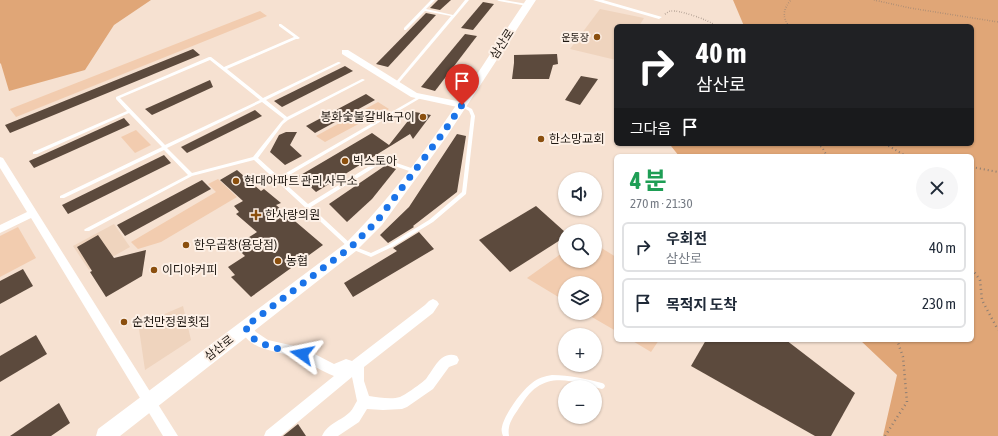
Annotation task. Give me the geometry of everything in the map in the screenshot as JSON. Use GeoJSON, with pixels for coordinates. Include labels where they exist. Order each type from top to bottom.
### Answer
{"type":"FeatureCollection","features":[{"type":"Feature","properties":{"kind":"main road","name":"삼산로"},"geometry":{"type":"LineString","coordinates":[[105,436],[351,247],[377,221],[462,105],[529,3]]}},
{"type":"Feature","properties":{"kind":"street"},"geometry":{"type":"LineString","coordinates":[[596,0],[659,17]]}},
{"type":"Feature","properties":{"kind":"street"},"geometry":{"type":"LineString","coordinates":[[345,52],[414,95],[462,105]]}},
{"type":"Feature","properties":{"kind":"street"},"geometry":{"type":"LineString","coordinates":[[0,160],[149,403],[171,436]]}},
{"type":"Feature","properties":{"kind":"street"},"geometry":{"type":"LineString","coordinates":[[0,229],[33,213]]}},
{"type":"Feature","properties":{"kind":"street"},"geometry":{"type":"LineString","coordinates":[[271,436],[354,367],[429,309],[433,304]]}},
{"type":"Feature","properties":{"kind":"street"},"geometry":{"type":"LineString","coordinates":[[245,327],[254,339],[270,347],[302,354],[334,370],[346,365],[358,368],[358,380],[364,402],[354,417],[336,429],[329,436]]}},
{"type":"Feature","properties":{"kind":"street"},"geometry":{"type":"LineString","coordinates":[[364,402],[383,404],[402,403],[429,385],[445,362],[453,360]]}},
{"type":"Feature","properties":{"kind":"lane"},"geometry":{"type":"LineString","coordinates":[[405,29],[433,0]]}},
{"type":"Feature","properties":{"kind":"lane"},"geometry":{"type":"LineString","coordinates":[[396,84],[467,0]]}},
{"type":"Feature","properties":{"kind":"lane"},"geometry":{"type":"LineString","coordinates":[[499,0],[529,3]]}},
{"type":"Feature","properties":{"kind":"lane"},"geometry":{"type":"LineString","coordinates":[[424,10],[454,16]]}},
{"type":"Feature","properties":{"kind":"lane"},"geometry":{"type":"LineString","coordinates":[[224,70],[298,38],[280,25]]}},
{"type":"Feature","properties":{"kind":"lane"},"geometry":{"type":"LineString","coordinates":[[191,175],[117,98],[210,58],[287,119]]}},
{"type":"Feature","properties":{"kind":"lane"},"geometry":{"type":"LineString","coordinates":[[62,197],[339,63]]}},
{"type":"Feature","properties":{"kind":"lane"},"geometry":{"type":"LineString","coordinates":[[87,230],[191,175],[256,158],[282,123],[287,119],[363,80]]}},
{"type":"Feature","properties":{"kind":"lane"},"geometry":{"type":"LineString","coordinates":[[279,179],[422,96]]}},
{"type":"Feature","properties":{"kind":"lane"},"geometry":{"type":"LineString","coordinates":[[256,158],[309,206],[351,247],[371,255],[390,246],[431,221],[464,193],[473,116],[471,110],[462,105]]}},
{"type":"Feature","properties":{"kind":"lane"},"geometry":{"type":"LineString","coordinates":[[35,153],[130,111]]}},
{"type":"Feature","properties":{"kind":"lane"},"geometry":{"type":"LineString","coordinates":[[309,206],[383,160],[415,171]]}},
{"type":"Feature","properties":{"kind":"lane"},"geometry":{"type":"LineString","coordinates":[[506,436],[504,432],[506,423],[529,388],[547,377],[572,380]]}},
{"type":"Feature","properties":{"kind":"path"},"geometry":{"type":"LineString","coordinates":[[787,24],[784,20],[783,11],[791,0]]}},
{"type":"Feature","properties":{"kind":"path"},"geometry":{"type":"LineString","coordinates":[[874,0],[910,8],[998,22]]}},
{"type":"Feature","properties":{"kind":"path"},"geometry":{"type":"LineString","coordinates":[[659,17],[671,11],[711,21],[714,24]]}},
{"type":"Feature","properties":{"kind":"path"},"geometry":{"type":"LineString","coordinates":[[888,146],[902,154]]}},
{"type":"Feature","properties":{"kind":"path"},"geometry":{"type":"LineString","coordinates":[[974,167],[998,172]]}},
{"type":"Feature","properties":{"kind":"path"},"geometry":{"type":"LineString","coordinates":[[974,272],[980,280],[982,300],[998,330]]}},
{"type":"Feature","properties":{"kind":"path"},"geometry":{"type":"LineString","coordinates":[[885,436],[907,402],[903,358],[898,342]]}},
{"type":"Feature","properties":{"kind":"shaded area"},"geometry":{"type":"Polygon","coordinates":[[[0,0],[151,0],[114,25],[85,70],[9,91],[0,63],[0,0]]]}},
{"type":"Feature","properties":{"kind":"shaded area"},"geometry":{"type":"Polygon","coordinates":[[[733,0],[998,0],[998,436],[883,436],[897,375],[862,342],[974,342],[974,154],[677,154],[671,146],[974,146],[974,24],[743,24],[733,0]]]}},
{"type":"Feature","properties":{"kind":"shaded area","name":"운동장"},"geometry":{"type":"Polygon","coordinates":[[[600,9],[644,18],[640,24],[614,24],[614,60],[570,49],[600,9]]]}},
{"type":"Feature","properties":{"kind":"shaded area"},"geometry":{"type":"Polygon","coordinates":[[[260,11],[267,16],[16,117],[10,109],[260,11]]]}},
{"type":"Feature","properties":{"kind":"shaded area"},"geometry":{"type":"Polygon","coordinates":[[[378,102],[389,109],[371,120],[364,121],[325,142],[316,136],[378,102]]]}},
{"type":"Feature","properties":{"kind":"shaded area"},"geometry":{"type":"Polygon","coordinates":[[[136,130],[151,145],[135,153],[121,137],[136,130]]]}},
{"type":"Feature","properties":{"kind":"shaded area"},"geometry":{"type":"Polygon","coordinates":[[[218,179],[237,197],[161,242],[138,249],[131,242],[216,192],[208,184],[218,179]]]}},
{"type":"Feature","properties":{"kind":"shaded area"},"geometry":{"type":"Polygon","coordinates":[[[114,224],[130,247],[89,270],[73,246],[114,224]]]}},
{"type":"Feature","properties":{"kind":"shaded area"},"geometry":{"type":"Polygon","coordinates":[[[18,227],[36,258],[0,277],[0,236],[18,227]]]}},
{"type":"Feature","properties":{"kind":"shaded area"},"geometry":{"type":"Polygon","coordinates":[[[602,248],[614,256],[614,330],[597,320],[602,320],[602,276],[558,276],[558,297],[527,278],[558,256],[558,268],[602,268],[602,248]]]}},
{"type":"Feature","properties":{"kind":"shaded area"},"geometry":{"type":"Polygon","coordinates":[[[183,306],[191,340],[145,370],[137,321],[153,314],[155,318],[183,306]]]}},
{"type":"Feature","properties":{"kind":"shaded area"},"geometry":{"type":"Polygon","coordinates":[[[634,342],[658,342],[651,352],[634,342]]]}},
{"type":"Feature","properties":{"kind":"building"},"geometry":{"type":"Polygon","coordinates":[[[438,0],[451,0],[440,10],[430,8],[438,0]]]}},
{"type":"Feature","properties":{"kind":"building"},"geometry":{"type":"Polygon","coordinates":[[[483,2],[494,4],[473,30],[461,28],[483,2]]]}},
{"type":"Feature","properties":{"kind":"building"},"geometry":{"type":"Polygon","coordinates":[[[426,13],[436,15],[388,67],[376,64],[426,13]]]}},
{"type":"Feature","properties":{"kind":"building"},"geometry":{"type":"Polygon","coordinates":[[[465,34],[477,36],[435,91],[421,87],[465,34]]]}},
{"type":"Feature","properties":{"kind":"building"},"geometry":{"type":"Polygon","coordinates":[[[193,49],[200,55],[10,133],[5,125],[193,49]]]}},
{"type":"Feature","properties":{"kind":"building"},"geometry":{"type":"Polygon","coordinates":[[[557,54],[558,64],[553,65],[549,79],[512,79],[514,55],[557,54]]]}},
{"type":"Feature","properties":{"kind":"building"},"geometry":{"type":"Polygon","coordinates":[[[345,66],[353,71],[282,107],[274,101],[345,66]]]}},
{"type":"Feature","properties":{"kind":"building"},"geometry":{"type":"Polygon","coordinates":[[[581,76],[598,79],[580,105],[565,100],[581,76]]]}},
{"type":"Feature","properties":{"kind":"building"},"geometry":{"type":"Polygon","coordinates":[[[210,80],[213,87],[152,115],[145,109],[210,80]]]}},
{"type":"Feature","properties":{"kind":"building"},"geometry":{"type":"Polygon","coordinates":[[[366,94],[375,100],[315,133],[306,126],[366,94]]]}},
{"type":"Feature","properties":{"kind":"building"},"geometry":{"type":"Polygon","coordinates":[[[255,110],[262,116],[187,153],[181,147],[255,110]]]}},
{"type":"Feature","properties":{"kind":"building","name":"빅스토아"},"geometry":{"type":"Polygon","coordinates":[[[415,112],[431,115],[413,139],[410,134],[316,192],[299,176],[372,133],[389,145],[415,112]]]}},
{"type":"Feature","properties":{"kind":"building"},"geometry":{"type":"Polygon","coordinates":[[[124,118],[130,125],[34,168],[29,161],[124,118]]]}},
{"type":"Feature","properties":{"kind":"building"},"geometry":{"type":"Polygon","coordinates":[[[286,132],[297,132],[290,145],[302,156],[285,165],[270,152],[279,135],[286,132]]]}},
{"type":"Feature","properties":{"kind":"building"},"geometry":{"type":"Polygon","coordinates":[[[457,134],[466,136],[457,192],[413,226],[414,227],[388,243],[380,235],[409,207],[457,134]]]}},
{"type":"Feature","properties":{"kind":"building"},"geometry":{"type":"Polygon","coordinates":[[[164,155],[171,163],[68,214],[62,205],[164,155]]]}},
{"type":"Feature","properties":{"kind":"building"},"geometry":{"type":"Polygon","coordinates":[[[386,165],[396,169],[372,199],[347,222],[329,204],[386,165]]]}},
{"type":"Feature","properties":{"kind":"building"},"geometry":{"type":"Polygon","coordinates":[[[237,170],[261,191],[264,189],[281,203],[276,205],[323,245],[251,297],[231,277],[235,275],[228,267],[245,256],[235,246],[257,232],[236,214],[239,212],[234,206],[243,201],[220,180],[237,170]]]}},
{"type":"Feature","properties":{"kind":"building"},"geometry":{"type":"Polygon","coordinates":[[[202,180],[211,189],[125,236],[117,225],[202,180]]]}},
{"type":"Feature","properties":{"kind":"building"},"geometry":{"type":"Polygon","coordinates":[[[536,206],[558,226],[558,241],[510,272],[479,240],[536,206]]]}},
{"type":"Feature","properties":{"kind":"building"},"geometry":{"type":"Polygon","coordinates":[[[419,232],[434,249],[353,297],[344,283],[397,251],[393,248],[419,232]]]}},
{"type":"Feature","properties":{"kind":"building"},"geometry":{"type":"Polygon","coordinates":[[[98,235],[114,258],[146,250],[142,276],[106,297],[90,272],[92,271],[77,247],[98,235]]]}},
{"type":"Feature","properties":{"kind":"building"},"geometry":{"type":"Polygon","coordinates":[[[23,269],[33,286],[0,304],[0,281],[23,269]]]}},
{"type":"Feature","properties":{"kind":"building"},"geometry":{"type":"Polygon","coordinates":[[[36,335],[47,354],[0,382],[0,356],[36,335]]]}},
{"type":"Feature","properties":{"kind":"building"},"geometry":{"type":"Polygon","coordinates":[[[705,342],[789,342],[855,393],[831,436],[815,436],[691,366],[705,342]]]}},
{"type":"Feature","properties":{"kind":"building"},"geometry":{"type":"Polygon","coordinates":[[[59,403],[70,423],[51,436],[10,436],[59,403]]]}},
{"type":"Feature","properties":{"kind":"building"},"geometry":{"type":"Polygon","coordinates":[[[298,424],[306,436],[283,436],[298,424]]]}},
{"type":"Feature","properties":{"kind":"place","name":"운동장"},"geometry":{"type":"Point","coordinates":[597,37]}},
{"type":"Feature","properties":{"kind":"place","name":"봉화숯불갈비&구이"},"geometry":{"type":"Point","coordinates":[423,117]}},
{"type":"Feature","properties":{"kind":"place","name":"한소망교회"},"geometry":{"type":"Point","coordinates":[541,139]}},
{"type":"Feature","properties":{"kind":"place","name":"빅스토아"},"geometry":{"type":"Point","coordinates":[345,161]}},
{"type":"Feature","properties":{"kind":"place","name":"현대아파트 관리 사무소"},"geometry":{"type":"Point","coordinates":[236,181]}},
{"type":"Feature","properties":{"kind":"place","name":"한사랑의원"},"geometry":{"type":"Point","coordinates":[256,215]}},
{"type":"Feature","properties":{"kind":"place","name":"한우곱창(용당점)"},"geometry":{"type":"Point","coordinates":[186,245]}},
{"type":"Feature","properties":{"kind":"place","name":"농협"},"geometry":{"type":"Point","coordinates":[278,261]}},
{"type":"Feature","properties":{"kind":"place","name":"이디야커피"},"geometry":{"type":"Point","coordinates":[154,270]}},
{"type":"Feature","properties":{"kind":"place","name":"순천만정원횟집"},"geometry":{"type":"Point","coordinates":[124,322]}},
{"type":"Feature","properties":{"kind":"route"},"geometry":{"type":"LineString","coordinates":[[302,354],[270,347],[254,339],[245,327],[351,247],[377,221],[443,133],[462,105]]}}]}
